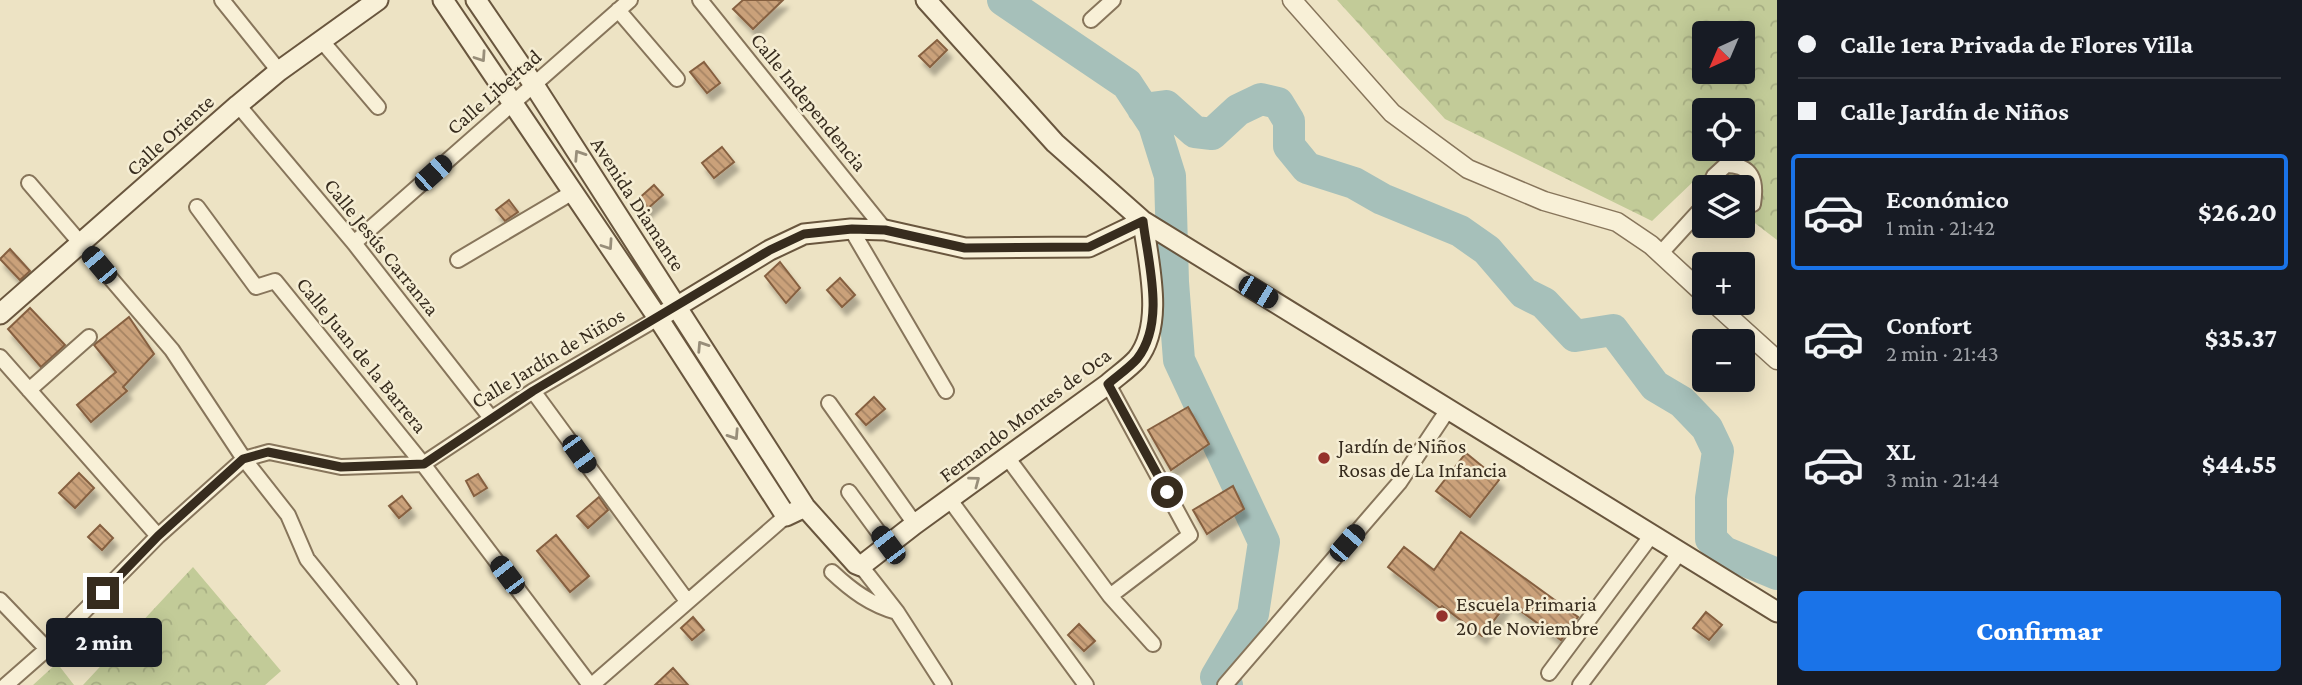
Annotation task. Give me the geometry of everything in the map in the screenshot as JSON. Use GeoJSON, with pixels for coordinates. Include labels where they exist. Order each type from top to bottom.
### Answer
{"type":"FeatureCollection","features":[{"type":"Feature","properties":{"kind":"main road","name":"Calle Oriente"},"geometry":{"type":"LineString","coordinates":[[0,314],[238,105],[279,71],[378,0]]}},
{"type":"Feature","properties":{"kind":"main road"},"geometry":{"type":"LineString","coordinates":[[443,0],[657,318],[786,516],[805,507]]}},
{"type":"Feature","properties":{"kind":"main road","name":"Avenida Diamante"},"geometry":{"type":"LineString","coordinates":[[476,0],[534,85],[805,507],[856,564],[861,566]]}},
{"type":"Feature","properties":{"kind":"main road"},"geometry":{"type":"LineString","coordinates":[[926,0],[1055,143],[1143,221],[1680,552],[1724,580],[1776,621]]}},
{"type":"Feature","properties":{"kind":"main road","name":"Calle Jardín de Niños"},"geometry":{"type":"LineString","coordinates":[[657,318],[770,250],[804,234],[852,229],[885,230],[965,248],[1089,247],[1143,221]]}},
{"type":"Feature","properties":{"kind":"main road","name":"Fernando Montes de Oca"},"geometry":{"type":"LineString","coordinates":[[861,566],[1108,384],[1137,359],[1146,343],[1153,300],[1143,221]]}},
{"type":"Feature","properties":{"kind":"street"},"geometry":{"type":"LineString","coordinates":[[222,0],[279,71]]}},
{"type":"Feature","properties":{"kind":"street","name":"Calle Libertad"},"geometry":{"type":"LineString","coordinates":[[354,243],[630,0]]}},
{"type":"Feature","properties":{"kind":"street","name":"Calle Independencia"},"geometry":{"type":"LineString","coordinates":[[700,0],[885,230]]}},
{"type":"Feature","properties":{"kind":"street"},"geometry":{"type":"LineString","coordinates":[[1091,20],[1113,0]]}},
{"type":"Feature","properties":{"kind":"street"},"geometry":{"type":"LineString","coordinates":[[1292,0],[1392,113],[1468,169],[1544,201],[1618,222],[1692,283]]}},
{"type":"Feature","properties":{"kind":"street"},"geometry":{"type":"LineString","coordinates":[[618,10],[677,79]]}},
{"type":"Feature","properties":{"kind":"street"},"geometry":{"type":"LineString","coordinates":[[321,40],[378,107]]}},
{"type":"Feature","properties":{"kind":"street","name":"Calle Jesús Carranza"},"geometry":{"type":"LineString","coordinates":[[238,105],[354,243],[491,418]]}},
{"type":"Feature","properties":{"kind":"street"},"geometry":{"type":"LineString","coordinates":[[1715,175],[1726,165],[1738,165],[1751,175]]}},
{"type":"Feature","properties":{"kind":"street"},"geometry":{"type":"LineString","coordinates":[[29,183],[172,350],[243,459],[288,515],[307,559],[409,685]]}},
{"type":"Feature","properties":{"kind":"street"},"geometry":{"type":"LineString","coordinates":[[458,260],[573,192]]}},
{"type":"Feature","properties":{"kind":"street","name":"Calle Juan de la Barrera"},"geometry":{"type":"LineString","coordinates":[[197,206],[256,287],[275,281],[424,464],[591,685]]}},
{"type":"Feature","properties":{"kind":"street"},"geometry":{"type":"LineString","coordinates":[[1660,254],[1692,220]]}},
{"type":"Feature","properties":{"kind":"street"},"geometry":{"type":"LineString","coordinates":[[852,229],[946,391]]}},
{"type":"Feature","properties":{"kind":"street"},"geometry":{"type":"LineString","coordinates":[[1727,315],[1777,360]]}},
{"type":"Feature","properties":{"kind":"street","name":"Calle Jardín de Niños"},"geometry":{"type":"LineString","coordinates":[[424,464],[533,391],[657,318]]}},
{"type":"Feature","properties":{"kind":"street"},"geometry":{"type":"LineString","coordinates":[[29,390],[89,337]]}},
{"type":"Feature","properties":{"kind":"street"},"geometry":{"type":"LineString","coordinates":[[0,357],[158,536]]}},
{"type":"Feature","properties":{"kind":"street"},"geometry":{"type":"LineString","coordinates":[[1108,384],[1190,535],[1110,596]]}},
{"type":"Feature","properties":{"kind":"street"},"geometry":{"type":"LineString","coordinates":[[533,391],[687,601]]}},
{"type":"Feature","properties":{"kind":"street"},"geometry":{"type":"LineString","coordinates":[[829,403],[915,524]]}},
{"type":"Feature","properties":{"kind":"street"},"geometry":{"type":"LineString","coordinates":[[1225,685],[1399,483],[1449,408]]}},
{"type":"Feature","properties":{"kind":"street"},"geometry":{"type":"LineString","coordinates":[[6,685],[47,649],[158,536],[243,459],[268,452],[341,467],[424,464]]}},
{"type":"Feature","properties":{"kind":"street"},"geometry":{"type":"LineString","coordinates":[[1007,457],[1110,596],[1153,644]]}},
{"type":"Feature","properties":{"kind":"street"},"geometry":{"type":"LineString","coordinates":[[849,492],[888,545]]}},
{"type":"Feature","properties":{"kind":"street"},"geometry":{"type":"LineString","coordinates":[[950,500],[1086,685]]}},
{"type":"Feature","properties":{"kind":"street"},"geometry":{"type":"LineString","coordinates":[[591,685],[786,516]]}},
{"type":"Feature","properties":{"kind":"street"},"geometry":{"type":"LineString","coordinates":[[1549,673],[1651,536]]}},
{"type":"Feature","properties":{"kind":"street"},"geometry":{"type":"LineString","coordinates":[[1580,685],[1680,552]]}},
{"type":"Feature","properties":{"kind":"street"},"geometry":{"type":"LineString","coordinates":[[861,566],[897,612],[944,685]]}},
{"type":"Feature","properties":{"kind":"street"},"geometry":{"type":"LineString","coordinates":[[832,572],[880,607],[897,612]]}},
{"type":"Feature","properties":{"kind":"street"},"geometry":{"type":"LineString","coordinates":[[0,600],[47,649]]}},
{"type":"Feature","properties":{"kind":"green space"},"geometry":{"type":"Polygon","coordinates":[[[1337,0],[1777,0],[1777,240],[1755,223],[1755,175],[1692,175],[1692,183],[1652,221],[1445,119],[1337,0]]]}},
{"type":"Feature","properties":{"kind":"green space"},"geometry":{"type":"Polygon","coordinates":[[[193,567],[281,671],[265,685],[83,685],[193,567]]]}},
{"type":"Feature","properties":{"kind":"green space"},"geometry":{"type":"Polygon","coordinates":[[[57,663],[74,685],[33,685],[57,663]]]}},
{"type":"Feature","properties":{"kind":"building"},"geometry":{"type":"Polygon","coordinates":[[[743,0],[783,0],[753,29],[733,9],[743,0]]]}},
{"type":"Feature","properties":{"kind":"building"},"geometry":{"type":"Polygon","coordinates":[[[937,40],[947,50],[930,67],[919,56],[937,40]]]}},
{"type":"Feature","properties":{"kind":"building"},"geometry":{"type":"Polygon","coordinates":[[[704,62],[720,83],[707,93],[690,72],[704,62]]]}},
{"type":"Feature","properties":{"kind":"building"},"geometry":{"type":"Polygon","coordinates":[[[722,147],[734,162],[714,178],[702,163],[722,147]]]}},
{"type":"Feature","properties":{"kind":"building"},"geometry":{"type":"Polygon","coordinates":[[[654,185],[663,195],[646,210],[637,200],[654,185]]]}},
{"type":"Feature","properties":{"kind":"building"},"geometry":{"type":"Polygon","coordinates":[[[509,200],[518,212],[505,221],[496,210],[509,200]]]}},
{"type":"Feature","properties":{"kind":"building"},"geometry":{"type":"Polygon","coordinates":[[[10,249],[30,271],[20,280],[0,259],[10,249]]]}},
{"type":"Feature","properties":{"kind":"building"},"geometry":{"type":"Polygon","coordinates":[[[780,262],[800,288],[786,303],[765,276],[780,262]]]}},
{"type":"Feature","properties":{"kind":"building"},"geometry":{"type":"Polygon","coordinates":[[[840,278],[855,295],[842,307],[827,290],[840,278]]]}},
{"type":"Feature","properties":{"kind":"building"},"geometry":{"type":"Polygon","coordinates":[[[30,308],[65,345],[41,367],[8,329],[30,308]]]}},
{"type":"Feature","properties":{"kind":"building"},"geometry":{"type":"Polygon","coordinates":[[[129,317],[154,354],[123,387],[127,391],[91,422],[77,405],[116,372],[94,345],[129,317]]]}},
{"type":"Feature","properties":{"kind":"building"},"geometry":{"type":"Polygon","coordinates":[[[874,397],[885,409],[866,425],[856,414],[874,397]]]}},
{"type":"Feature","properties":{"kind":"building"},"geometry":{"type":"Polygon","coordinates":[[[1188,407],[1209,444],[1171,470],[1148,430],[1188,407]]]}},
{"type":"Feature","properties":{"kind":"building"},"geometry":{"type":"Polygon","coordinates":[[[1466,453],[1499,480],[1470,517],[1436,491],[1466,453]]]}},
{"type":"Feature","properties":{"kind":"building"},"geometry":{"type":"Polygon","coordinates":[[[79,473],[94,488],[75,508],[59,493],[79,473]]]}},
{"type":"Feature","properties":{"kind":"building"},"geometry":{"type":"Polygon","coordinates":[[[478,474],[487,488],[474,496],[466,481],[478,474]]]}},
{"type":"Feature","properties":{"kind":"building"},"geometry":{"type":"Polygon","coordinates":[[[1233,486],[1244,509],[1207,534],[1193,510],[1233,486]]]}},
{"type":"Feature","properties":{"kind":"building"},"geometry":{"type":"Polygon","coordinates":[[[402,496],[411,508],[399,518],[389,506],[402,496]]]}},
{"type":"Feature","properties":{"kind":"building"},"geometry":{"type":"Polygon","coordinates":[[[599,497],[608,510],[588,528],[577,516],[599,497]]]}},
{"type":"Feature","properties":{"kind":"building"},"geometry":{"type":"Polygon","coordinates":[[[100,525],[113,538],[102,550],[88,537],[100,525]]]}},
{"type":"Feature","properties":{"kind":"building"},"geometry":{"type":"Polygon","coordinates":[[[1461,532],[1578,617],[1561,640],[1508,602],[1482,636],[1442,606],[1440,608],[1388,567],[1404,547],[1434,570],[1461,532]]]}},
{"type":"Feature","properties":{"kind":"building"},"geometry":{"type":"Polygon","coordinates":[[[556,535],[589,576],[570,592],[537,551],[556,535]]]}},
{"type":"Feature","properties":{"kind":"building"},"geometry":{"type":"Polygon","coordinates":[[[1706,612],[1722,625],[1709,640],[1693,628],[1706,612]]]}},
{"type":"Feature","properties":{"kind":"building"},"geometry":{"type":"Polygon","coordinates":[[[693,617],[704,630],[692,640],[681,628],[693,617]]]}},
{"type":"Feature","properties":{"kind":"building"},"geometry":{"type":"Polygon","coordinates":[[[1079,624],[1095,641],[1084,651],[1068,635],[1079,624]]]}},
{"type":"Feature","properties":{"kind":"building"},"geometry":{"type":"Polygon","coordinates":[[[673,668],[688,685],[655,685],[673,668]]]}},
{"type":"Feature","properties":{"kind":"waterway"},"geometry":{"type":"LineString","coordinates":[[1003,0],[1127,84],[1154,125],[1170,176],[1173,282],[1179,360],[1264,542],[1253,614],[1216,677],[1227,685]]}},
{"type":"Feature","properties":{"kind":"waterway"},"geometry":{"type":"LineString","coordinates":[[1143,109],[1166,106],[1195,132],[1212,134],[1238,110],[1261,99],[1278,103],[1289,121],[1289,146],[1307,168],[1354,183],[1382,199],[1460,231],[1487,250],[1524,293],[1544,303],[1575,336],[1613,330],[1655,386],[1682,402],[1707,428],[1718,451],[1711,498],[1711,539],[1724,552],[1777,574]]}},
{"type":"Feature","properties":{"kind":"place","name":"Jardín de Niños Rosas de La Infancia"},"geometry":{"type":"Point","coordinates":[1324,458]}},
{"type":"Feature","properties":{"kind":"place","name":"Escuela Primaria 20 de Noviembre"},"geometry":{"type":"Point","coordinates":[1442,616]}},
{"type":"Feature","properties":{"kind":"route"},"geometry":{"type":"LineString","coordinates":[[103,593],[158,536],[243,459],[268,452],[341,467],[424,464],[533,391],[770,250],[804,234],[852,229],[885,230],[965,248],[1089,247],[1143,221],[1153,300],[1152,318],[1146,343],[1137,359],[1108,384],[1167,492]]}}]}
